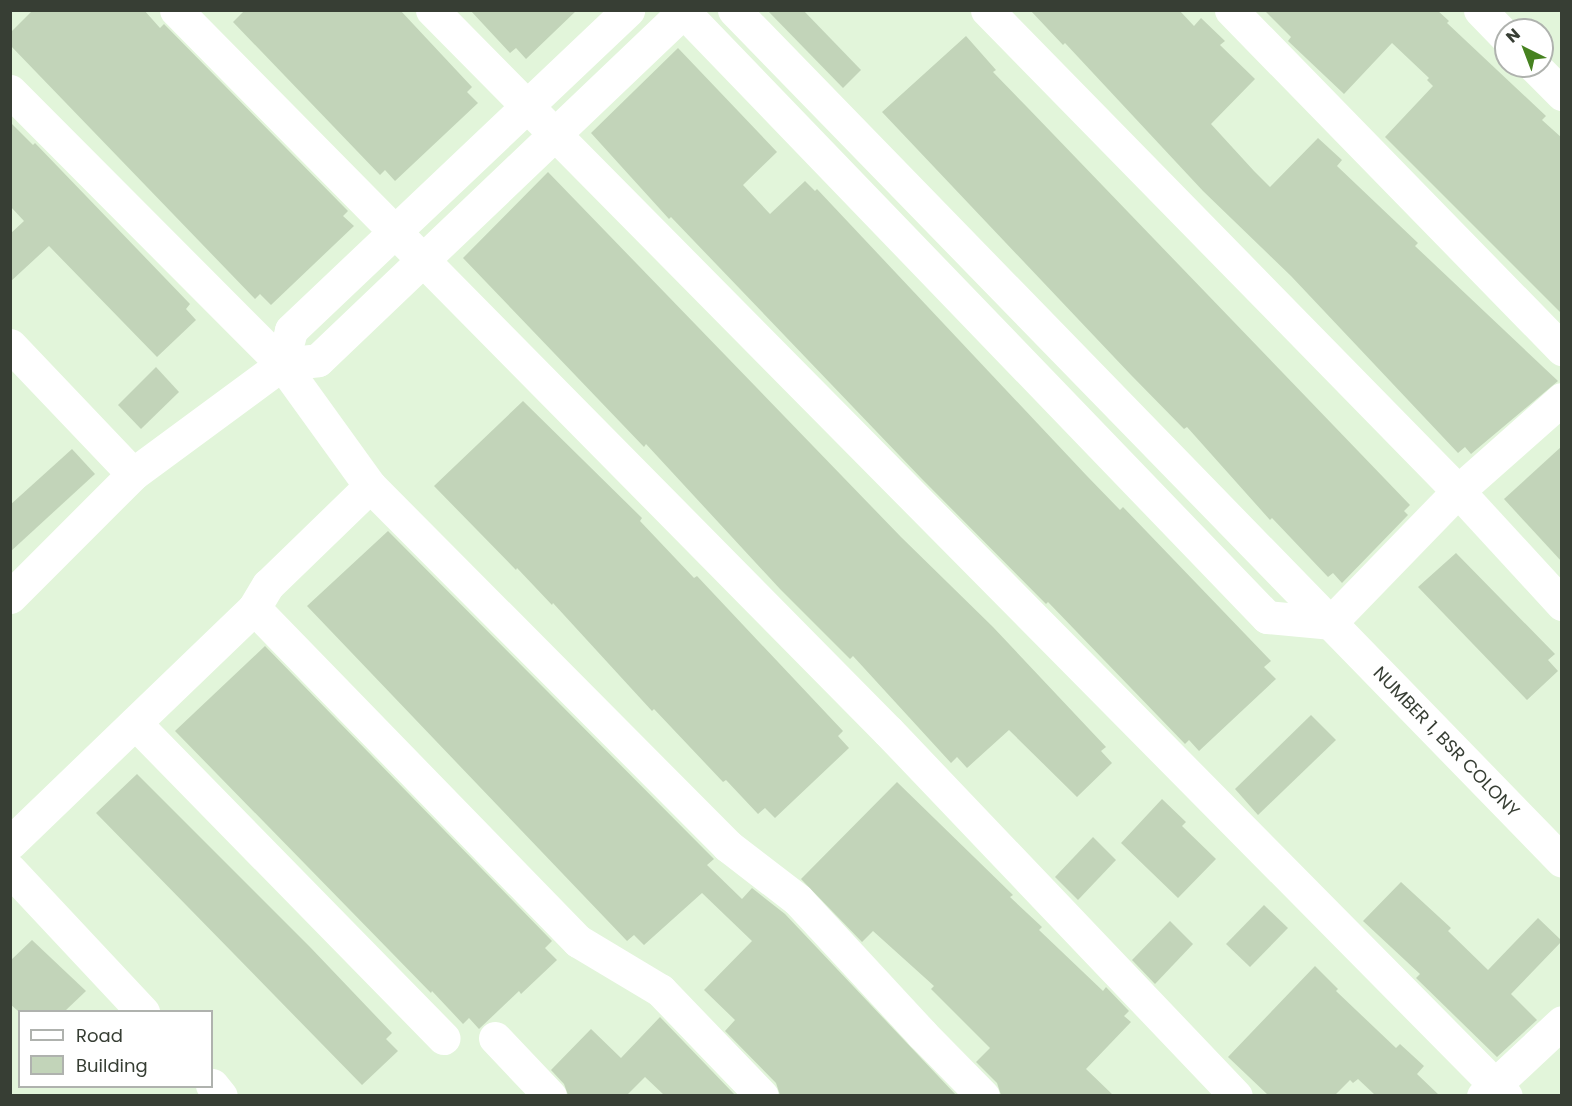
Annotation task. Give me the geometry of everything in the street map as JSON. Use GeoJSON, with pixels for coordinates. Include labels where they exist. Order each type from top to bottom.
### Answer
{"type":"FeatureCollection","features":[{"type":"Feature","properties":{"kind":"street"},"geometry":{"type":"LineString","coordinates":[[176,10],[392,232],[888,731],[1236,1095]]}},
{"type":"Feature","properties":{"kind":"street"},"geometry":{"type":"LineString","coordinates":[[432,10],[1494,1092],[1562,1022]]}},
{"type":"Feature","properties":{"kind":"street"},"geometry":{"type":"LineString","coordinates":[[282,364],[291,330],[628,10]]}},
{"type":"Feature","properties":{"kind":"street","name":"NUMBER 1, BSR COLONY"},"geometry":{"type":"LineString","coordinates":[[734,10],[1562,861]]}},
{"type":"Feature","properties":{"kind":"street"},"geometry":{"type":"LineString","coordinates":[[987,10],[1458,491],[1562,604]]}},
{"type":"Feature","properties":{"kind":"street"},"geometry":{"type":"LineString","coordinates":[[1231,10],[1562,349]]}},
{"type":"Feature","properties":{"kind":"street"},"geometry":{"type":"LineString","coordinates":[[1480,10],[1494,25]]}},
{"type":"Feature","properties":{"kind":"street"},"geometry":{"type":"LineString","coordinates":[[10,597],[133,474],[282,364],[318,360],[684,11],[1267,617],[1330,623],[1458,491],[1562,399]]}},
{"type":"Feature","properties":{"kind":"street"},"geometry":{"type":"LineString","coordinates":[[1546,78],[1562,94]]}},
{"type":"Feature","properties":{"kind":"street"},"geometry":{"type":"LineString","coordinates":[[10,91],[282,364],[370,486],[728,846],[798,900],[922,1034],[983,1095]]}},
{"type":"Feature","properties":{"kind":"street"},"geometry":{"type":"LineString","coordinates":[[10,345],[133,474]]}},
{"type":"Feature","properties":{"kind":"street"},"geometry":{"type":"LineString","coordinates":[[10,843],[254,608],[267,585],[370,486]]}},
{"type":"Feature","properties":{"kind":"street"},"geometry":{"type":"LineString","coordinates":[[254,608],[578,941],[660,990],[762,1095]]}},
{"type":"Feature","properties":{"kind":"street"},"geometry":{"type":"LineString","coordinates":[[135,723],[444,1038]]}},
{"type":"Feature","properties":{"kind":"street"},"geometry":{"type":"LineString","coordinates":[[10,870],[142,1010]]}},
{"type":"Feature","properties":{"kind":"street"},"geometry":{"type":"LineString","coordinates":[[495,1038],[550,1095]]}},
{"type":"Feature","properties":{"kind":"building"},"geometry":{"type":"Polygon","coordinates":[[[33,10],[144,10],[160,28],[164,24],[348,211],[343,216],[354,226],[271,305],[260,294],[255,299],[10,45],[10,33],[33,10]]]}},
{"type":"Feature","properties":{"kind":"building"},"geometry":{"type":"Polygon","coordinates":[[[245,10],[400,10],[472,87],[467,92],[478,103],[395,181],[385,170],[380,175],[233,22],[245,10]]]}},
{"type":"Feature","properties":{"kind":"building"},"geometry":{"type":"Polygon","coordinates":[[[470,10],[577,10],[526,59],[516,48],[510,53],[470,10]]]}},
{"type":"Feature","properties":{"kind":"building"},"geometry":{"type":"Polygon","coordinates":[[[767,10],[803,10],[861,70],[843,88],[767,10]]]}},
{"type":"Feature","properties":{"kind":"building"},"geometry":{"type":"Polygon","coordinates":[[[1030,10],[1179,10],[1194,26],[1201,18],[1225,41],[1220,45],[1255,79],[1211,124],[1254,171],[1270,187],[1318,138],[1342,160],[1337,166],[1418,243],[1415,246],[1558,381],[1471,454],[1465,447],[1458,453],[1291,276],[1203,191],[1065,43],[1063,45],[1030,10]]]}},
{"type":"Feature","properties":{"kind":"building"},"geometry":{"type":"Polygon","coordinates":[[[1264,10],[1437,10],[1449,21],[1447,23],[1494,67],[1494,78],[1506,78],[1546,116],[1542,120],[1562,138],[1562,314],[1385,137],[1433,86],[1427,80],[1429,78],[1392,43],[1344,94],[1288,41],[1291,37],[1264,10]]]}},
{"type":"Feature","properties":{"kind":"building"},"geometry":{"type":"Polygon","coordinates":[[[966,36],[996,70],[993,72],[1410,505],[1404,511],[1408,515],[1342,583],[1333,573],[1328,577],[1272,518],[1270,520],[1187,427],[1184,429],[1131,375],[882,112],[966,36]]]}},
{"type":"Feature","properties":{"kind":"building"},"geometry":{"type":"Polygon","coordinates":[[[678,48],[777,152],[743,185],[770,214],[805,181],[815,191],[817,189],[1087,476],[1120,510],[1123,507],[1271,661],[1264,667],[1276,679],[1199,751],[1189,740],[1185,744],[1048,602],[1046,604],[921,478],[671,217],[669,219],[591,133],[678,48]]]}},
{"type":"Feature","properties":{"kind":"building"},"geometry":{"type":"Polygon","coordinates":[[[10,122],[33,145],[35,143],[190,304],[186,309],[196,320],[157,357],[49,246],[10,282],[10,234],[24,221],[10,206],[10,122]]]}},
{"type":"Feature","properties":{"kind":"building"},"geometry":{"type":"Polygon","coordinates":[[[548,172],[901,537],[993,627],[1106,747],[1101,751],[1112,763],[1077,797],[1009,730],[967,768],[957,757],[951,763],[853,656],[850,659],[780,589],[646,444],[644,447],[463,258],[548,172]]]}},
{"type":"Feature","properties":{"kind":"building"},"geometry":{"type":"Polygon","coordinates":[[[156,367],[179,392],[141,429],[118,405],[156,367]]]}},
{"type":"Feature","properties":{"kind":"building"},"geometry":{"type":"Polygon","coordinates":[[[523,401],[642,518],[640,521],[694,578],[697,576],[843,731],[838,736],[849,748],[775,818],[765,808],[758,814],[726,780],[723,782],[654,709],[652,711],[553,603],[552,605],[517,568],[516,570],[434,486],[523,401]]]}},
{"type":"Feature","properties":{"kind":"building"},"geometry":{"type":"Polygon","coordinates":[[[1562,446],[1562,562],[1504,499],[1562,446]]]}},
{"type":"Feature","properties":{"kind":"building"},"geometry":{"type":"Polygon","coordinates":[[[72,449],[95,474],[10,552],[10,505],[72,449]]]}},
{"type":"Feature","properties":{"kind":"building"},"geometry":{"type":"Polygon","coordinates":[[[388,531],[714,859],[707,865],[742,899],[752,888],[785,914],[956,1095],[780,1095],[776,1083],[725,1031],[735,1020],[704,990],[752,941],[702,893],[644,945],[634,935],[627,941],[307,606],[388,531]]]}},
{"type":"Feature","properties":{"kind":"building"},"geometry":{"type":"Polygon","coordinates":[[[1456,553],[1555,654],[1548,660],[1558,671],[1527,700],[1418,587],[1456,553]]]}},
{"type":"Feature","properties":{"kind":"building"},"geometry":{"type":"Polygon","coordinates":[[[265,646],[552,941],[545,948],[557,960],[521,994],[519,991],[479,1029],[469,1018],[463,1024],[432,991],[431,993],[175,731],[265,646]]]}},
{"type":"Feature","properties":{"kind":"building"},"geometry":{"type":"Polygon","coordinates":[[[1311,715],[1336,740],[1258,815],[1235,789],[1311,715]]]}},
{"type":"Feature","properties":{"kind":"building"},"geometry":{"type":"Polygon","coordinates":[[[137,774],[310,947],[392,1033],[386,1039],[398,1051],[362,1085],[96,813],[137,774]]]}},
{"type":"Feature","properties":{"kind":"building"},"geometry":{"type":"Polygon","coordinates":[[[897,782],[1013,895],[1010,897],[1042,927],[1039,930],[1103,991],[1106,987],[1129,1011],[1124,1016],[1131,1022],[1086,1069],[1113,1095],[1001,1095],[997,1083],[976,1062],[990,1048],[931,989],[934,986],[873,931],[862,942],[801,879],[897,782]]]}},
{"type":"Feature","properties":{"kind":"building"},"geometry":{"type":"Polygon","coordinates":[[[1162,799],[1186,822],[1182,826],[1216,859],[1178,898],[1121,843],[1162,799]]]}},
{"type":"Feature","properties":{"kind":"building"},"geometry":{"type":"Polygon","coordinates":[[[1093,837],[1116,860],[1078,900],[1055,877],[1093,837]]]}},
{"type":"Feature","properties":{"kind":"building"},"geometry":{"type":"Polygon","coordinates":[[[1401,882],[1451,928],[1448,931],[1488,970],[1538,918],[1562,941],[1511,994],[1537,1020],[1497,1057],[1416,978],[1420,974],[1363,921],[1401,882]]]}},
{"type":"Feature","properties":{"kind":"building"},"geometry":{"type":"Polygon","coordinates":[[[1264,905],[1288,928],[1250,967],[1226,944],[1264,905]]]}},
{"type":"Feature","properties":{"kind":"building"},"geometry":{"type":"Polygon","coordinates":[[[1170,921],[1193,944],[1155,984],[1132,960],[1170,921]]]}},
{"type":"Feature","properties":{"kind":"building"},"geometry":{"type":"Polygon","coordinates":[[[32,940],[86,991],[66,1010],[18,1011],[10,1004],[10,961],[32,940]]]}},
{"type":"Feature","properties":{"kind":"building"},"geometry":{"type":"Polygon","coordinates":[[[1315,966],[1338,989],[1336,991],[1396,1048],[1400,1044],[1424,1066],[1417,1074],[1439,1095],[1375,1095],[1358,1079],[1353,1083],[1350,1080],[1335,1095],[1268,1095],[1228,1057],[1315,966]]]}},
{"type":"Feature","properties":{"kind":"building"},"geometry":{"type":"Polygon","coordinates":[[[660,1017],[735,1095],[664,1095],[645,1077],[627,1095],[568,1095],[564,1084],[551,1070],[591,1029],[621,1058],[660,1017]]]}}]}
